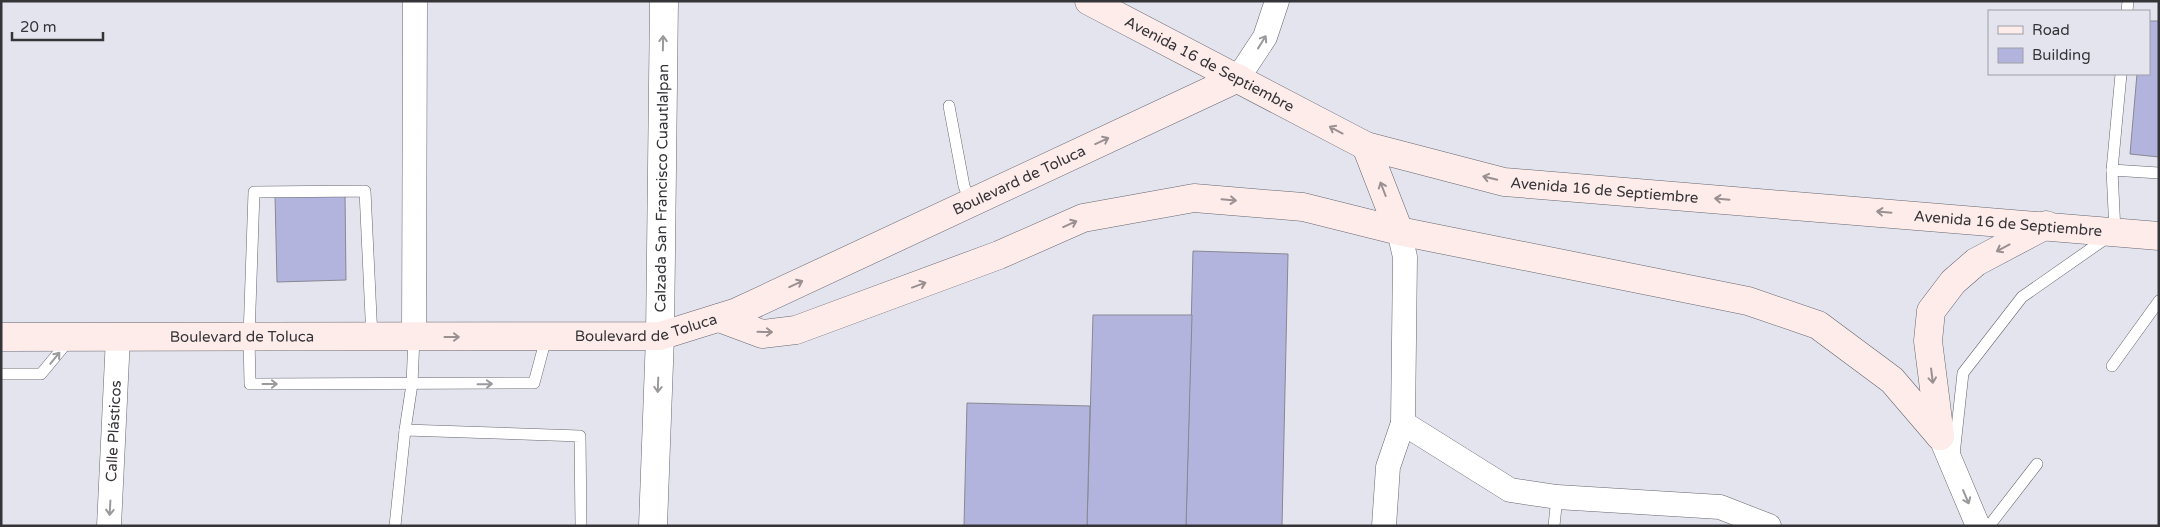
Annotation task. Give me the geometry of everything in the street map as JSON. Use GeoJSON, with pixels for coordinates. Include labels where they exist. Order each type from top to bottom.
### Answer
{"type":"FeatureCollection","features":[{"type":"Feature","properties":{"kind":"main road","name":"Avenida 16 de Septiembre"},"geometry":{"type":"LineString","coordinates":[[1089,1],[1366,146],[1504,182],[2046,225],[2159,236]]}},
{"type":"Feature","properties":{"kind":"main road","name":"Boulevard de Toluca"},"geometry":{"type":"LineString","coordinates":[[1,338],[546,338],[660,336],[746,308],[1238,78]]}},
{"type":"Feature","properties":{"kind":"main road"},"geometry":{"type":"LineString","coordinates":[[1366,146],[1399,231]]}},
{"type":"Feature","properties":{"kind":"main road"},"geometry":{"type":"LineString","coordinates":[[720,318],[762,334],[796,330],[999,255],[1083,218],[1194,198],[1303,207],[1399,231],[1748,301],[1818,324],[1892,380],[1940,436]]}},
{"type":"Feature","properties":{"kind":"main road"},"geometry":{"type":"LineString","coordinates":[[1940,436],[1928,341],[1931,311],[1953,282],[1976,262],[2046,225]]}},
{"type":"Feature","properties":{"kind":"street"},"geometry":{"type":"LineString","coordinates":[[414,337],[415,1]]}},
{"type":"Feature","properties":{"kind":"street","name":"Calzada San Francisco Cuautlalpan"},"geometry":{"type":"LineString","coordinates":[[653,526],[660,336],[664,1]]}},
{"type":"Feature","properties":{"kind":"street"},"geometry":{"type":"LineString","coordinates":[[1238,78],[1265,37],[1277,1]]}},
{"type":"Feature","properties":{"kind":"street"},"geometry":{"type":"LineString","coordinates":[[1384,526],[1388,467],[1403,423],[1405,257],[1399,231]]}},
{"type":"Feature","properties":{"kind":"street","name":"Calle Plásticos"},"geometry":{"type":"LineString","coordinates":[[109,526],[118,337]]}},
{"type":"Feature","properties":{"kind":"street"},"geometry":{"type":"LineString","coordinates":[[1403,423],[1510,490],[1557,497],[1720,507],[1770,526]]}},
{"type":"Feature","properties":{"kind":"street"},"geometry":{"type":"LineString","coordinates":[[1940,436],[1978,526]]}},
{"type":"Feature","properties":{"kind":"lane"},"geometry":{"type":"LineString","coordinates":[[1952,467],[1963,373],[2022,296],[2115,232],[2112,170],[2121,75]]}},
{"type":"Feature","properties":{"kind":"lane"},"geometry":{"type":"LineString","coordinates":[[949,106],[964,186],[970,203]]}},
{"type":"Feature","properties":{"kind":"lane"},"geometry":{"type":"LineString","coordinates":[[2112,170],[2159,173]]}},
{"type":"Feature","properties":{"kind":"lane"},"geometry":{"type":"LineString","coordinates":[[372,338],[365,191],[254,192],[249,337],[250,384],[534,383],[546,338]]}},
{"type":"Feature","properties":{"kind":"lane"},"geometry":{"type":"LineString","coordinates":[[2112,366],[2159,301]]}},
{"type":"Feature","properties":{"kind":"lane"},"geometry":{"type":"LineString","coordinates":[[1,374],[41,374],[72,337]]}},
{"type":"Feature","properties":{"kind":"lane"},"geometry":{"type":"LineString","coordinates":[[395,526],[412,384],[414,337]]}},
{"type":"Feature","properties":{"kind":"lane"},"geometry":{"type":"LineString","coordinates":[[405,430],[580,436],[581,526]]}},
{"type":"Feature","properties":{"kind":"lane"},"geometry":{"type":"LineString","coordinates":[[1989,526],[2037,464]]}},
{"type":"Feature","properties":{"kind":"lane"},"geometry":{"type":"LineString","coordinates":[[1554,526],[1557,497]]}},
{"type":"Feature","properties":{"kind":"building"},"geometry":{"type":"Polygon","coordinates":[[[2150,21],[2159,21],[2159,157],[2130,154],[2137,75],[2150,75],[2150,21]]]}},
{"type":"Feature","properties":{"kind":"building"},"geometry":{"type":"Polygon","coordinates":[[[345,194],[346,280],[277,282],[275,195],[345,194]]]}},
{"type":"Feature","properties":{"kind":"building"},"geometry":{"type":"Polygon","coordinates":[[[1193,251],[1288,254],[1282,526],[1186,526],[1193,251]]]}},
{"type":"Feature","properties":{"kind":"building"},"geometry":{"type":"Polygon","coordinates":[[[1093,315],[1192,315],[1186,526],[1087,526],[1093,315]]]}},
{"type":"Feature","properties":{"kind":"building"},"geometry":{"type":"Polygon","coordinates":[[[967,403],[1090,406],[1087,526],[964,526],[967,403]]]}}]}
